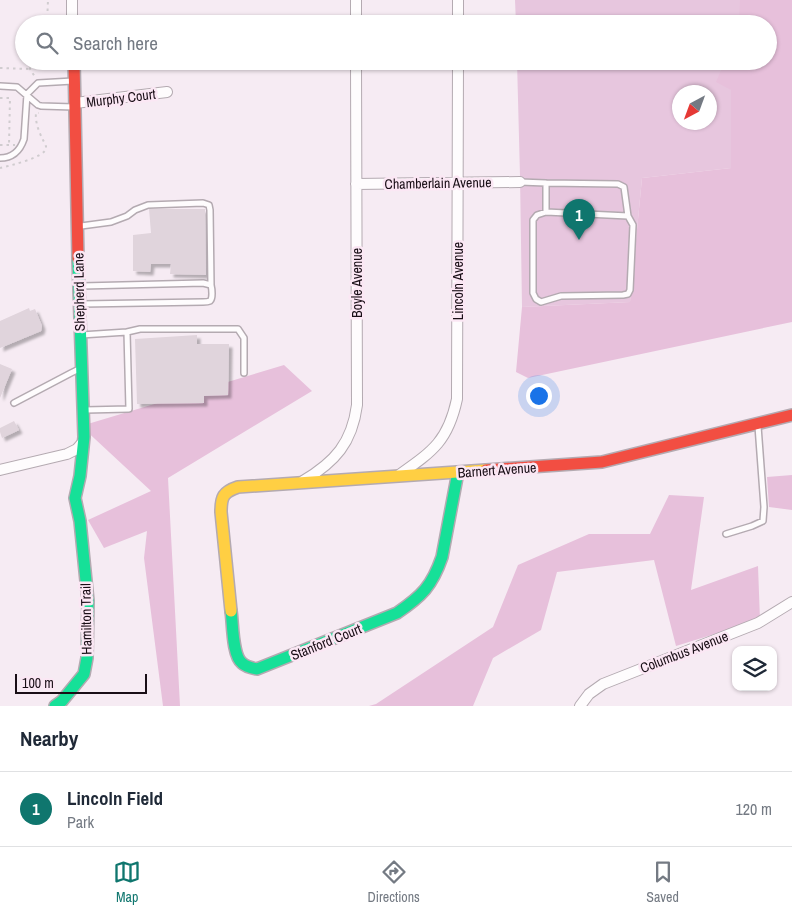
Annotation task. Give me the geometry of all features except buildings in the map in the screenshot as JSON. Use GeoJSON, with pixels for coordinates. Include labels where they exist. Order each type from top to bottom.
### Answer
{"type":"FeatureCollection","features":[{"type":"Feature","properties":{"kind":"street"},"geometry":{"type":"LineString","coordinates":[[72,0],[72,15]]}},
{"type":"Feature","properties":{"kind":"street"},"geometry":{"type":"LineString","coordinates":[[356,0],[356,15]]}},
{"type":"Feature","properties":{"kind":"street"},"geometry":{"type":"LineString","coordinates":[[458,0],[458,15]]}},
{"type":"Feature","properties":{"kind":"street","name":"Shepherd Lane"},"geometry":{"type":"LineString","coordinates":[[74,70],[84,437],[80,476],[75,498],[80,521]]}},
{"type":"Feature","properties":{"kind":"street","name":"Boyle Avenue"},"geometry":{"type":"LineString","coordinates":[[300,482],[315,473],[337,455],[348,437],[355,418],[357,405],[356,70]]}},
{"type":"Feature","properties":{"kind":"street","name":"Lincoln Avenue"},"geometry":{"type":"LineString","coordinates":[[397,476],[422,459],[439,442],[451,422],[457,399],[458,70]]}},
{"type":"Feature","properties":{"kind":"street","name":"Murphy Court"},"geometry":{"type":"LineString","coordinates":[[74,105],[168,92]]}},
{"type":"Feature","properties":{"kind":"street","name":"Chamberlain Avenue"},"geometry":{"type":"LineString","coordinates":[[356,184],[520,182]]}},
{"type":"Feature","properties":{"kind":"street","name":"Barnert Avenue"},"geometry":{"type":"LineString","coordinates":[[221,519],[221,502],[224,494],[230,489],[238,487],[602,462],[792,415]]}},
{"type":"Feature","properties":{"kind":"street"},"geometry":{"type":"LineString","coordinates":[[0,470],[67,454],[77,449],[83,442]]}},
{"type":"Feature","properties":{"kind":"street","name":"Stanford Court"},"geometry":{"type":"LineString","coordinates":[[221,519],[237,659],[248,668],[257,669],[397,613],[416,601],[429,586],[439,568],[458,472]]}},
{"type":"Feature","properties":{"kind":"street","name":"Hamilton Trail"},"geometry":{"type":"LineString","coordinates":[[55,706],[62,701],[84,674],[87,658],[88,600],[80,521]]}},
{"type":"Feature","properties":{"kind":"street","name":"Columbus Avenue"},"geometry":{"type":"LineString","coordinates":[[580,706],[589,694],[603,684],[758,623],[792,602]]}},
{"type":"Feature","properties":{"kind":"lane"},"geometry":{"type":"LineString","coordinates":[[0,158],[11,156],[18,152],[22,145],[27,94],[38,83],[74,81]]}},
{"type":"Feature","properties":{"kind":"lane"},"geometry":{"type":"LineString","coordinates":[[0,86],[17,87],[41,106],[74,105]]}},
{"type":"Feature","properties":{"kind":"lane"},"geometry":{"type":"LineString","coordinates":[[520,182],[618,184],[624,187],[628,216],[633,225],[630,290],[628,294],[561,296],[541,302],[536,299],[533,293],[534,220],[537,215],[546,212],[628,216]]}},
{"type":"Feature","properties":{"kind":"lane"},"geometry":{"type":"LineString","coordinates":[[546,182],[546,212]]}},
{"type":"Feature","properties":{"kind":"lane"},"geometry":{"type":"LineString","coordinates":[[78,226],[110,222],[148,205],[203,203],[209,205],[210,210],[211,299],[209,301],[79,304]]}},
{"type":"Feature","properties":{"kind":"lane"},"geometry":{"type":"LineString","coordinates":[[79,286],[203,283],[211,285]]}},
{"type":"Feature","properties":{"kind":"lane"},"geometry":{"type":"LineString","coordinates":[[80,335],[126,332],[140,329],[238,329],[244,338],[244,373]]}},
{"type":"Feature","properties":{"kind":"lane"},"geometry":{"type":"LineString","coordinates":[[83,410],[129,409],[126,332]]}},
{"type":"Feature","properties":{"kind":"lane"},"geometry":{"type":"LineString","coordinates":[[14,403],[82,368]]}},
{"type":"Feature","properties":{"kind":"lane"},"geometry":{"type":"LineString","coordinates":[[726,534],[763,522],[764,507],[758,423]]}},
{"type":"Feature","properties":{"kind":"path"},"geometry":{"type":"LineString","coordinates":[[47,15],[48,0]]}},
{"type":"Feature","properties":{"kind":"path"},"geometry":{"type":"LineString","coordinates":[[0,68],[15,68]]}},
{"type":"Feature","properties":{"kind":"path"},"geometry":{"type":"LineString","coordinates":[[0,98],[10,98],[9,145]]}},
{"type":"Feature","properties":{"kind":"path"},"geometry":{"type":"LineString","coordinates":[[0,168],[23,162],[43,154],[46,150],[35,116],[38,113]]}},
{"type":"Feature","properties":{"kind":"path"},"geometry":{"type":"LineString","coordinates":[[0,144],[22,145]]}},
{"type":"Feature","properties":{"kind":"shaded area"},"geometry":{"type":"Polygon","coordinates":[[[515,0],[747,0],[749,15],[516,15],[515,0]]]}},
{"type":"Feature","properties":{"kind":"shaded area"},"geometry":{"type":"Polygon","coordinates":[[[740,0],[792,0],[792,322],[528,378],[516,372],[522,307],[630,302],[642,178],[731,168],[731,90],[716,82],[721,70],[777,70],[777,15],[739,15],[740,0]]]}},
{"type":"Feature","properties":{"kind":"shaded area"},"geometry":{"type":"Polygon","coordinates":[[[517,70],[727,70],[731,90],[731,168],[642,178],[630,302],[522,307],[517,70]]]}},
{"type":"Feature","properties":{"kind":"shaded area"},"geometry":{"type":"Polygon","coordinates":[[[284,365],[312,391],[168,478],[180,706],[163,706],[144,558],[147,531],[104,548],[88,520],[151,491],[81,426],[284,365]]]}},
{"type":"Feature","properties":{"kind":"shaded area"},"geometry":{"type":"Polygon","coordinates":[[[792,475],[792,510],[769,507],[767,477],[792,475]]]}},
{"type":"Feature","properties":{"kind":"shaded area"},"geometry":{"type":"Polygon","coordinates":[[[669,495],[704,497],[691,590],[758,566],[760,620],[676,646],[654,560],[557,572],[541,630],[493,658],[473,706],[369,706],[376,704],[493,627],[518,565],[589,534],[650,534],[669,495]]]}},
{"type":"Feature","properties":{"kind":"traffic: fast"},"geometry":{"type":"LineString","coordinates":[[55,706],[62,701],[84,674],[87,658],[88,601],[80,521],[75,498],[80,476],[84,437],[78,259]]}},
{"type":"Feature","properties":{"kind":"traffic: fast"},"geometry":{"type":"LineString","coordinates":[[231,611],[236,653],[242,663],[257,669],[397,613],[425,590],[438,567],[442,557],[458,472]]}},
{"type":"Feature","properties":{"kind":"traffic: slow"},"geometry":{"type":"LineString","coordinates":[[231,611],[221,512],[222,499],[229,491],[238,487],[486,470]]}},
{"type":"Feature","properties":{"kind":"traffic: jam"},"geometry":{"type":"LineString","coordinates":[[74,70],[78,259]]}},
{"type":"Feature","properties":{"kind":"traffic: jam"},"geometry":{"type":"LineString","coordinates":[[486,470],[602,462],[792,415]]}},
{"type":"Feature","properties":{"kind":"place","name":"Lincoln Field"},"geometry":{"type":"Point","coordinates":[579,240]}}]}
